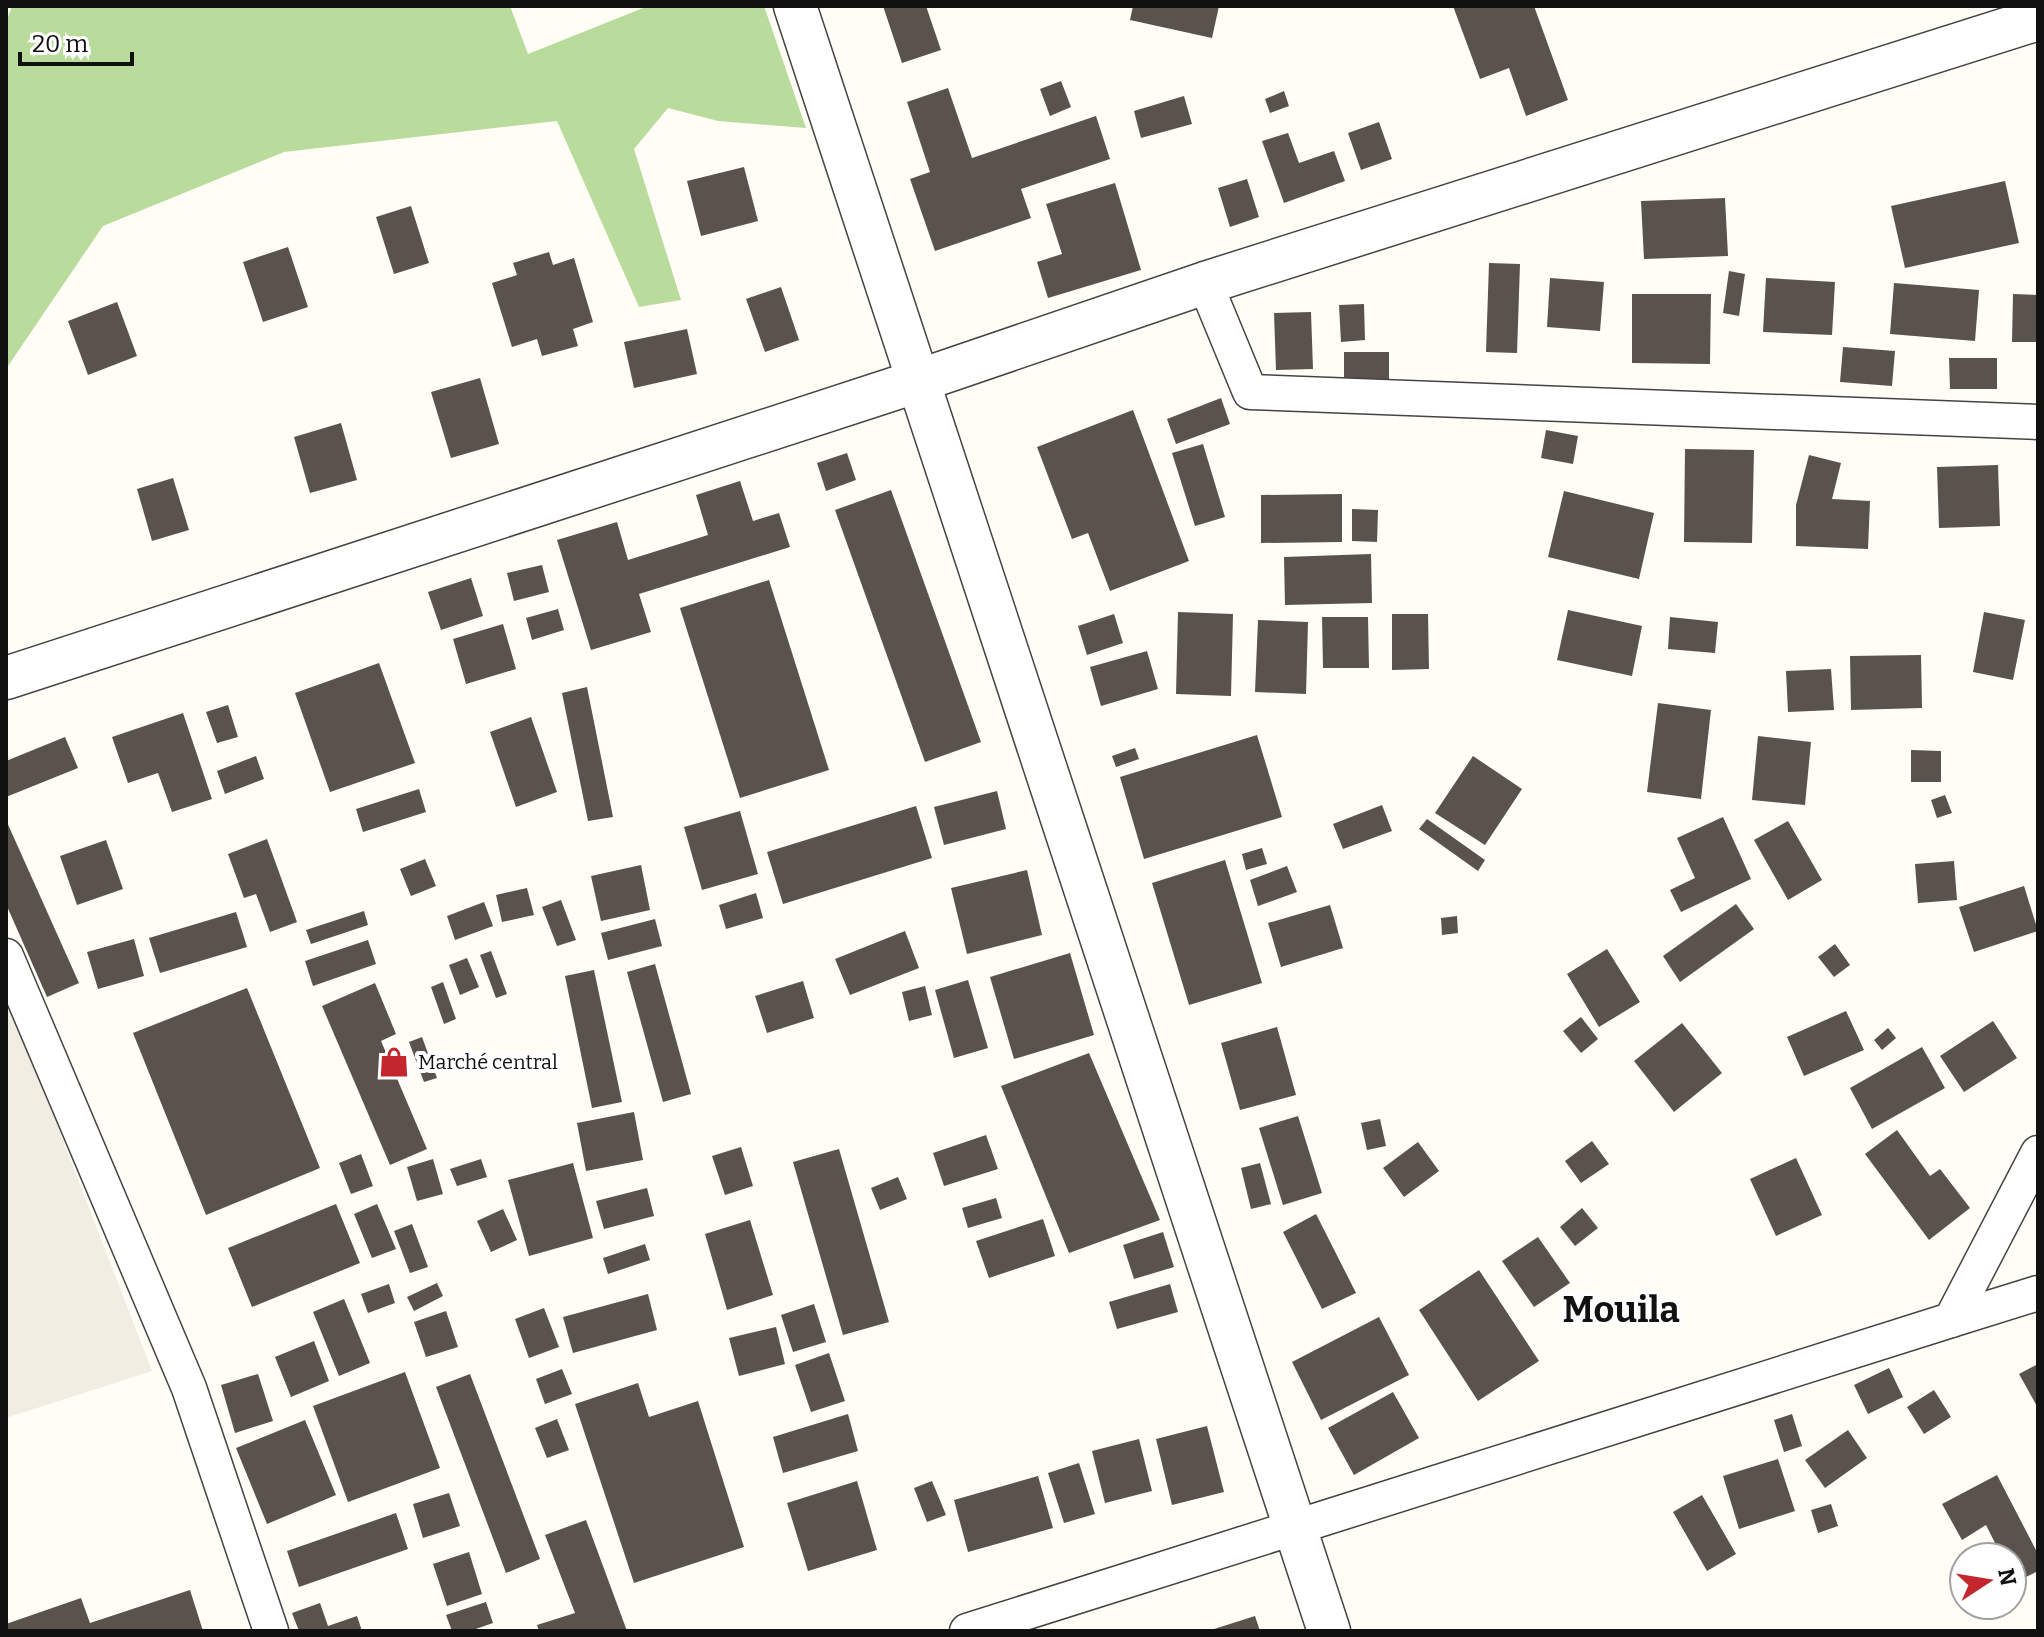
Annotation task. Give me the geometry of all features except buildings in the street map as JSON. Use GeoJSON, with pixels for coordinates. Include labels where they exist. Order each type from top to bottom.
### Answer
{"type":"FeatureCollection","features":[{"type":"Feature","properties":{"kind":"street"},"geometry":{"type":"LineString","coordinates":[[795,6],[1329,1631]]}},
{"type":"Feature","properties":{"kind":"street"},"geometry":{"type":"LineString","coordinates":[[6,678],[918,381],[1205,283],[2038,19]]}},
{"type":"Feature","properties":{"kind":"street"},"geometry":{"type":"LineString","coordinates":[[1205,283],[1250,392],[2038,422]]}},
{"type":"Feature","properties":{"kind":"street"},"geometry":{"type":"LineString","coordinates":[[6,956],[189,1388],[271,1631]]}},
{"type":"Feature","properties":{"kind":"street"},"geometry":{"type":"LineString","coordinates":[[1951,1320],[2038,1153]]}},
{"type":"Feature","properties":{"kind":"street"},"geometry":{"type":"LineString","coordinates":[[967,1631],[2038,1293]]}},
{"type":"Feature","properties":{"kind":"green space"},"geometry":{"type":"Polygon","coordinates":[[[12,6],[510,6],[528,54],[648,6],[764,6],[806,128],[718,121],[668,108],[634,149],[681,300],[639,307],[557,121],[284,152],[103,226],[6,369],[6,22],[12,6]]]}},
{"type":"Feature","properties":{"kind":"shaded area"},"geometry":{"type":"Polygon","coordinates":[[[6,993],[152,1371],[6,1418],[6,993]]]}},
{"type":"Feature","properties":{"kind":"place","name":"Marché central"},"geometry":{"type":"Point","coordinates":[394,1062]}},
{"type":"Feature","properties":{"kind":"district","name":"Mouila"},"geometry":{"type":"Point","coordinates":[1621,1309]}}]}
